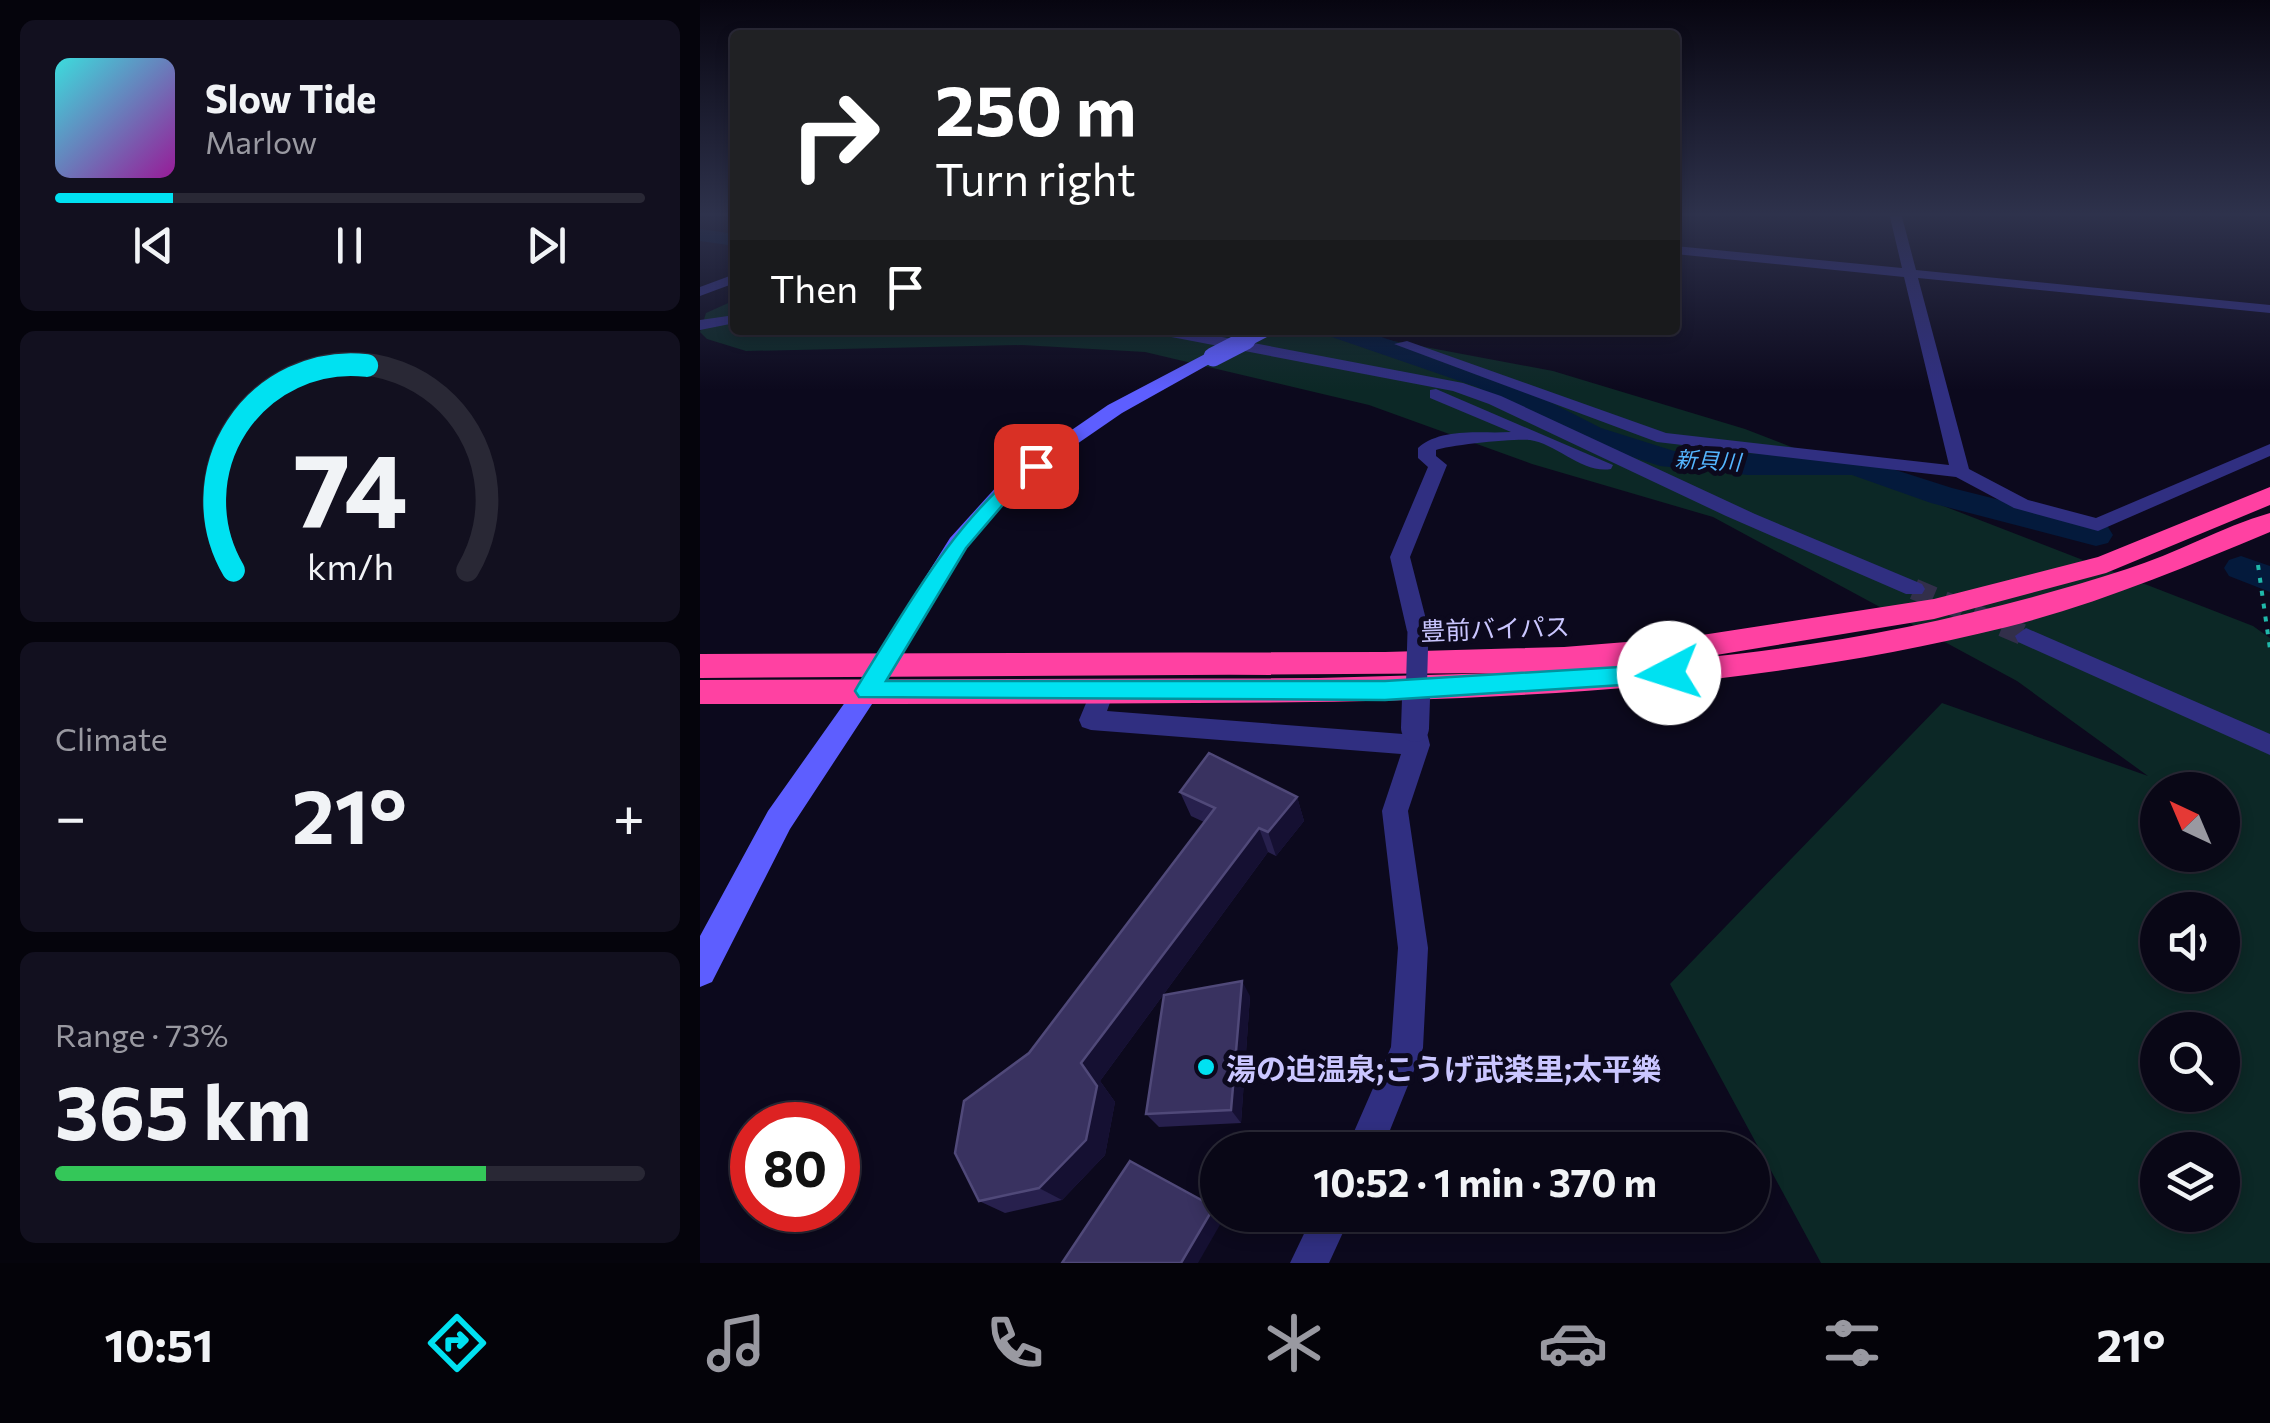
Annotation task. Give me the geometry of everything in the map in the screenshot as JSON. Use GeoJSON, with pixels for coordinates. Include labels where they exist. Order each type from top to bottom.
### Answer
{"type":"FeatureCollection","features":[{"type":"Feature","properties":{"kind":"highway","name":"豊前バイパス"},"geometry":{"type":"LineString","coordinates":[[700,692],[873,678],[1479,663],[1690,648],[1817,630],[1991,594],[2106,564],[2270,495]]}},
{"type":"Feature","properties":{"kind":"highway","name":"豊前バイパス"},"geometry":{"type":"LineString","coordinates":[[700,666],[1102,691],[1385,691],[1576,682],[1832,652],[1950,628],[2125,583],[2270,522]]}},
{"type":"Feature","properties":{"kind":"street"},"geometry":{"type":"LineString","coordinates":[[1899,272],[2270,308]]}},
{"type":"Feature","properties":{"kind":"street"},"geometry":{"type":"LineString","coordinates":[[1910,273],[1960,472]]}},
{"type":"Feature","properties":{"kind":"street"},"geometry":{"type":"LineString","coordinates":[[700,292],[730,280]]}},
{"type":"Feature","properties":{"kind":"street"},"geometry":{"type":"LineString","coordinates":[[700,325],[730,320]]}},
{"type":"Feature","properties":{"kind":"street"},"geometry":{"type":"LineString","coordinates":[[1188,335],[1378,370],[1495,400],[1747,517],[1914,589]]}},
{"type":"Feature","properties":{"kind":"street"},"geometry":{"type":"LineString","coordinates":[[700,970],[779,820],[958,544],[1005,490],[1115,410],[1255,335]]}},
{"type":"Feature","properties":{"kind":"street"},"geometry":{"type":"LineString","coordinates":[[1378,370],[1408,337],[1664,438],[1960,472],[2021,504],[2098,525],[2270,449]]}},
{"type":"Feature","properties":{"kind":"street"},"geometry":{"type":"LineString","coordinates":[[1378,370],[1392,382],[1441,396],[1525,435],[1747,517]]}},
{"type":"Feature","properties":{"kind":"street"},"geometry":{"type":"LineString","coordinates":[[1372,1132],[1407,1048],[1413,948],[1395,810],[1416,737],[1418,631],[1400,557],[1438,465],[1427,458],[1426,448],[1443,441],[1502,441],[1525,435]]}},
{"type":"Feature","properties":{"kind":"street"},"geometry":{"type":"LineString","coordinates":[[2026,636],[2270,744]]}},
{"type":"Feature","properties":{"kind":"street"},"geometry":{"type":"LineString","coordinates":[[1102,691],[1091,720],[1416,737]]}},
{"type":"Feature","properties":{"kind":"street"},"geometry":{"type":"LineString","coordinates":[[1309,1263],[1324,1232]]}},
{"type":"Feature","properties":{"kind":"path"},"geometry":{"type":"LineString","coordinates":[[2258,565],[2260,603],[2270,649]]}},
{"type":"Feature","properties":{"kind":"green space"},"geometry":{"type":"Polygon","coordinates":[[[730,302],[730,335],[1362,335],[1553,371],[1745,429],[2253,626],[2270,638],[2270,1263],[1821,1263],[1770,1169],[1770,1132],[1750,1132],[1670,984],[1942,703],[2140,773],[2140,872],[2240,872],[2240,772],[2142,772],[2017,681],[1713,517],[1532,464],[1369,405],[1145,352],[1022,345],[746,351],[707,339],[700,332],[706,313],[730,302]]]}},
{"type":"Feature","properties":{"kind":"building"},"geometry":{"type":"Polygon","coordinates":[[[1209,753],[1297,797],[1268,832],[1259,828],[1081,1063],[1097,1086],[1086,1140],[1039,1188],[979,1201],[955,1153],[964,1101],[1029,1053],[1215,808],[1180,792],[1209,753]]]}},
{"type":"Feature","properties":{"kind":"building","name":"湯の迫温泉;こうげ武楽里;太平樂"},"geometry":{"type":"Polygon","coordinates":[[[1242,981],[1231,1110],[1146,1114],[1164,995],[1242,981]]]}},
{"type":"Feature","properties":{"kind":"building"},"geometry":{"type":"Polygon","coordinates":[[[1130,1161],[1200,1199],[1200,1231],[1181,1263],[1062,1263],[1130,1161]]]}},
{"type":"Feature","properties":{"kind":"waterway","name":"新貝川"},"geometry":{"type":"LineString","coordinates":[[1350,335],[1487,381],[1591,434],[1671,460],[1748,466],[1855,466],[1942,496],[2096,535]]}},
{"type":"Feature","properties":{"kind":"waterway","name":"新貝川"},"geometry":{"type":"LineString","coordinates":[[2241,568],[2270,580]]}},
{"type":"Feature","properties":{"kind":"tunnel"},"geometry":{"type":"LineString","coordinates":[[1914,589],[2026,636]]}},
{"type":"Feature","properties":{"kind":"place","name":"湯の迫温泉;こうげ武楽里;太平樂"},"geometry":{"type":"Point","coordinates":[1206,1067]}},
{"type":"Feature","properties":{"kind":"route"},"geometry":{"type":"LineString","coordinates":[[1036,466],[1005,490],[958,544],[867,691],[1385,691],[1576,682],[1669,673]]}}]}
